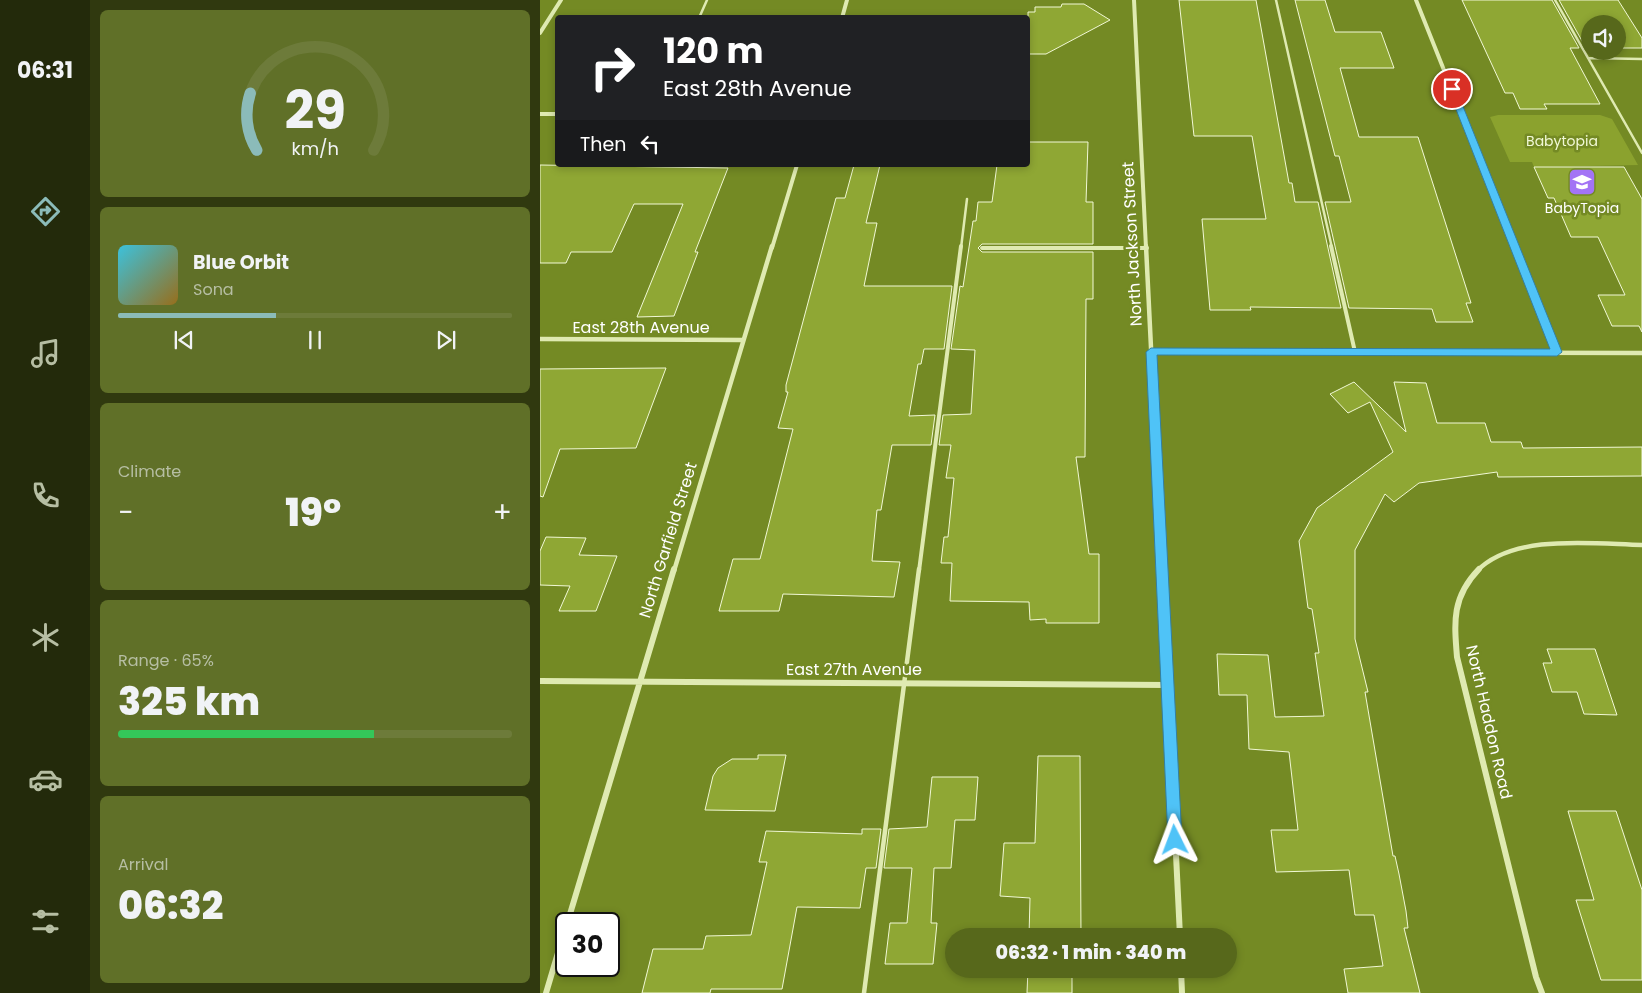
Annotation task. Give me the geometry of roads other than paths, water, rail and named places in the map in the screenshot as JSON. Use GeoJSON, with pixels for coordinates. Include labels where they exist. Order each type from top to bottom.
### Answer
{"type":"FeatureCollection","features":[{"type":"Feature","properties":{"kind":"street"},"geometry":{"type":"LineString","coordinates":[[540,33],[562,0]]}},
{"type":"Feature","properties":{"kind":"street"},"geometry":{"type":"LineString","coordinates":[[843,15],[847,0]]}},
{"type":"Feature","properties":{"kind":"street","name":"North Jackson Street"},"geometry":{"type":"LineString","coordinates":[[1134,0],[1180,928]]}},
{"type":"Feature","properties":{"kind":"street"},"geometry":{"type":"LineString","coordinates":[[1416,0],[1557,352]]}},
{"type":"Feature","properties":{"kind":"street"},"geometry":{"type":"LineString","coordinates":[[540,114],[555,114]]}},
{"type":"Feature","properties":{"kind":"street","name":"North Garfield Street"},"geometry":{"type":"LineString","coordinates":[[571,912],[742,340],[796,167]]}},
{"type":"Feature","properties":{"kind":"street","name":"East 28th Avenue"},"geometry":{"type":"LineString","coordinates":[[540,340],[742,340]]}},
{"type":"Feature","properties":{"kind":"street"},"geometry":{"type":"LineString","coordinates":[[1151,352],[1642,352]]}},
{"type":"Feature","properties":{"kind":"street","name":"North Haddon Road"},"geometry":{"type":"LineString","coordinates":[[1542,993],[1536,977],[1457,656],[1454,630],[1456,608],[1468,578],[1481,564],[1496,555],[1521,548],[1552,545],[1642,545]]}},
{"type":"Feature","properties":{"kind":"street","name":"East 27th Avenue"},"geometry":{"type":"LineString","coordinates":[[540,681],[1168,685]]}},
{"type":"Feature","properties":{"kind":"street","name":"North Garfield Street"},"geometry":{"type":"LineString","coordinates":[[546,993],[555,964]]}},
{"type":"Feature","properties":{"kind":"street"},"geometry":{"type":"LineString","coordinates":[[1181,978],[1182,993]]}},
{"type":"Feature","properties":{"kind":"lane"},"geometry":{"type":"LineString","coordinates":[[700,15],[707,0]]}},
{"type":"Feature","properties":{"kind":"lane"},"geometry":{"type":"LineString","coordinates":[[1276,0],[1355,352]]}},
{"type":"Feature","properties":{"kind":"lane"},"geometry":{"type":"LineString","coordinates":[[1555,0],[1581,46]]}},
{"type":"Feature","properties":{"kind":"lane"},"geometry":{"type":"LineString","coordinates":[[1626,59],[1642,59]]}},
{"type":"Feature","properties":{"kind":"lane"},"geometry":{"type":"LineString","coordinates":[[1589,60],[1642,153]]}},
{"type":"Feature","properties":{"kind":"lane"},"geometry":{"type":"LineString","coordinates":[[864,993],[968,199]]}},
{"type":"Feature","properties":{"kind":"lane"},"geometry":{"type":"LineString","coordinates":[[982,248],[1147,248]]}},
{"type":"Feature","properties":{"kind":"place","name":"BabyTopia"},"geometry":{"type":"Point","coordinates":[1582,182]}},
{"type":"Feature","properties":{"kind":"park label","name":"Babytopia"},"geometry":{"type":"Point","coordinates":[1562,141]}}]}
